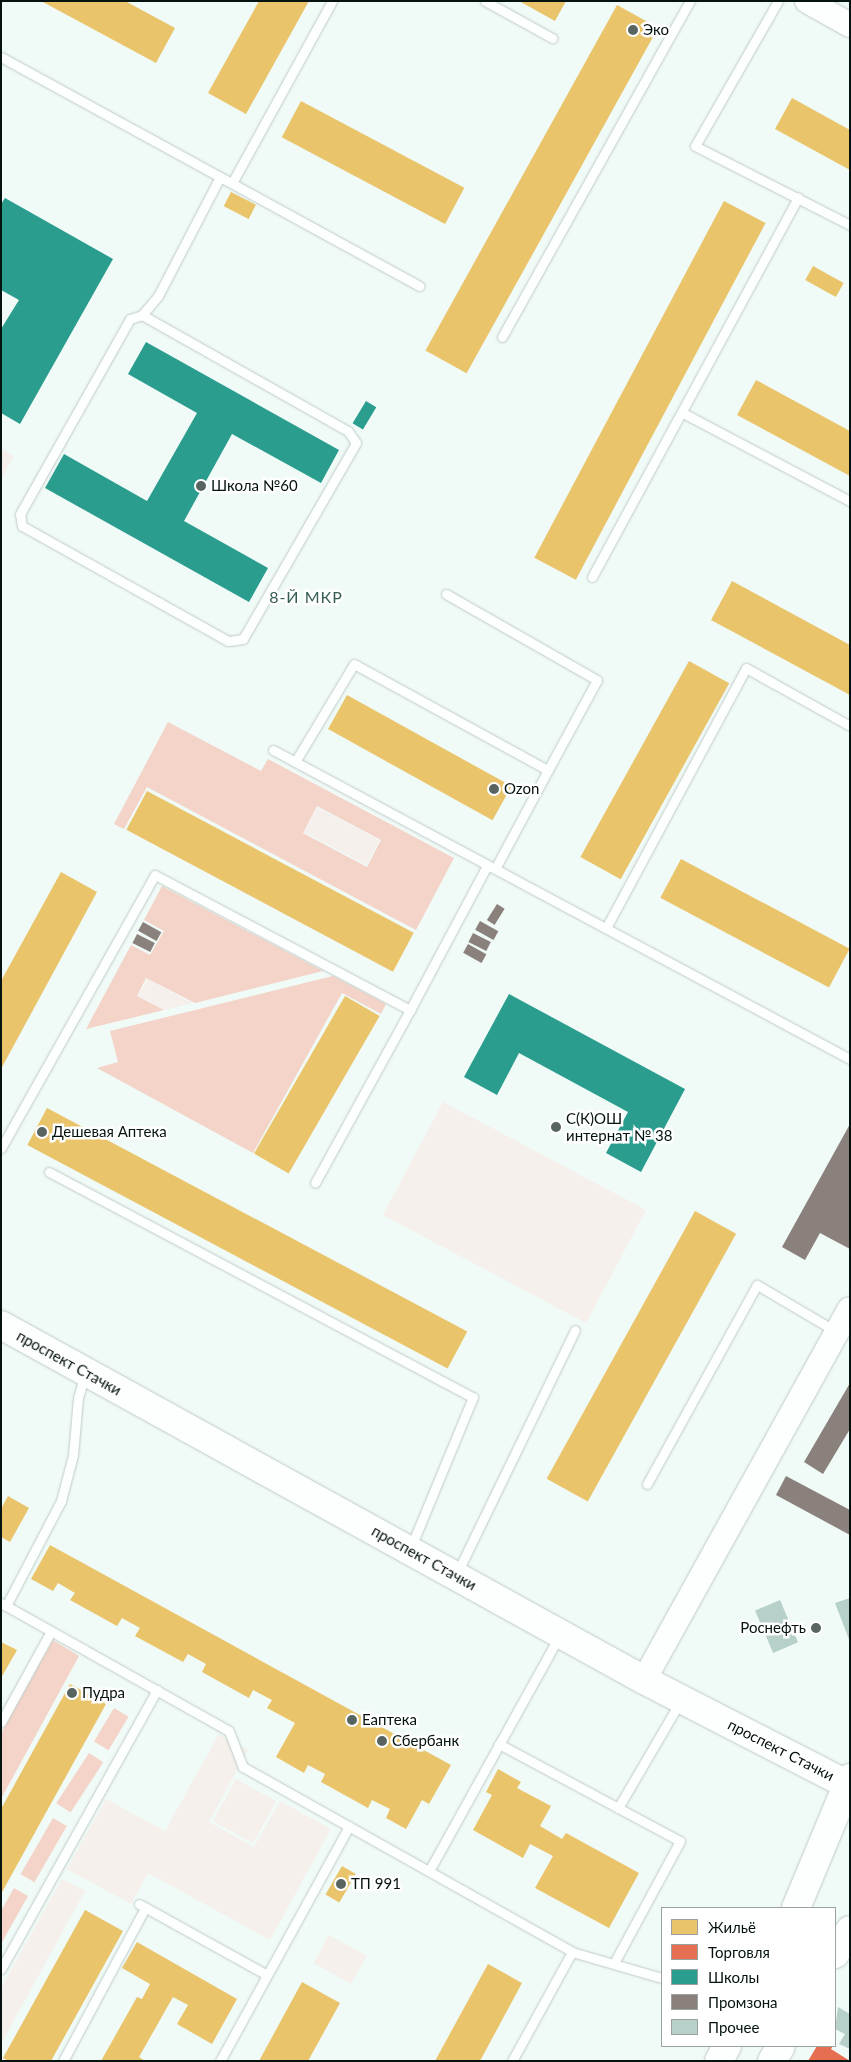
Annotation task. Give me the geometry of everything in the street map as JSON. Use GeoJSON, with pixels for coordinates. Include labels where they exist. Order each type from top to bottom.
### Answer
{"type":"FeatureCollection","features":[{"type":"Feature","properties":{"kind":"main road","name":"проспект Стачки"},"geometry":{"type":"LineString","coordinates":[[1,1325],[644,1680],[849,1783]]}},
{"type":"Feature","properties":{"kind":"main road"},"geometry":{"type":"LineString","coordinates":[[796,1907],[849,1783]]}},
{"type":"Feature","properties":{"kind":"main road"},"geometry":{"type":"LineString","coordinates":[[836,1952],[850,1930]]}},
{"type":"Feature","properties":{"kind":"main road"},"geometry":{"type":"LineString","coordinates":[[719,2061],[726,2047]]}},
{"type":"Feature","properties":{"kind":"main road"},"geometry":{"type":"LineString","coordinates":[[772,2061],[780,2047]]}},
{"type":"Feature","properties":{"kind":"street"},"geometry":{"type":"LineString","coordinates":[[817,4],[850,25]]}},
{"type":"Feature","properties":{"kind":"street"},"geometry":{"type":"LineString","coordinates":[[644,1680],[850,1309]]}},
{"type":"Feature","properties":{"kind":"lane"},"geometry":{"type":"LineString","coordinates":[[232,183],[332,1]]}},
{"type":"Feature","properties":{"kind":"lane"},"geometry":{"type":"LineString","coordinates":[[485,1],[552,38]]}},
{"type":"Feature","properties":{"kind":"lane"},"geometry":{"type":"LineString","coordinates":[[502,337],[690,1]]}},
{"type":"Feature","properties":{"kind":"lane"},"geometry":{"type":"LineString","coordinates":[[778,1],[695,146],[798,197],[850,226]]}},
{"type":"Feature","properties":{"kind":"lane"},"geometry":{"type":"LineString","coordinates":[[1,57],[420,286]]}},
{"type":"Feature","properties":{"kind":"lane"},"geometry":{"type":"LineString","coordinates":[[142,315],[348,431],[356,443],[242,639],[228,641],[22,526],[20,514],[130,319],[142,315],[158,296],[220,177]]}},
{"type":"Feature","properties":{"kind":"lane"},"geometry":{"type":"LineString","coordinates":[[592,577],[683,413],[798,197]]}},
{"type":"Feature","properties":{"kind":"lane"},"geometry":{"type":"LineString","coordinates":[[683,413],[850,501]]}},
{"type":"Feature","properties":{"kind":"lane"},"geometry":{"type":"LineString","coordinates":[[315,1183],[410,1010],[548,770],[597,680],[446,594]]}},
{"type":"Feature","properties":{"kind":"lane"},"geometry":{"type":"LineString","coordinates":[[295,762],[354,664],[548,770]]}},
{"type":"Feature","properties":{"kind":"lane"},"geometry":{"type":"LineString","coordinates":[[606,928],[746,668],[850,726]]}},
{"type":"Feature","properties":{"kind":"lane"},"geometry":{"type":"LineString","coordinates":[[273,750],[850,1059]]}},
{"type":"Feature","properties":{"kind":"lane"},"geometry":{"type":"LineString","coordinates":[[1,1148],[155,875],[410,1010]]}},
{"type":"Feature","properties":{"kind":"lane"},"geometry":{"type":"LineString","coordinates":[[49,1172],[473,1397],[410,1550]]}},
{"type":"Feature","properties":{"kind":"lane"},"geometry":{"type":"LineString","coordinates":[[647,1484],[757,1285],[837,1332]]}},
{"type":"Feature","properties":{"kind":"lane"},"geometry":{"type":"LineString","coordinates":[[456,1575],[575,1330]]}},
{"type":"Feature","properties":{"kind":"lane"},"geometry":{"type":"LineString","coordinates":[[86,1372],[78,1398],[73,1455],[61,1501],[4,1604],[229,1731],[243,1767],[572,1952],[661,1978]]}},
{"type":"Feature","properties":{"kind":"lane"},"geometry":{"type":"LineString","coordinates":[[1,1722],[51,1631]]}},
{"type":"Feature","properties":{"kind":"lane"},"geometry":{"type":"LineString","coordinates":[[429,1871],[560,1634]]}},
{"type":"Feature","properties":{"kind":"lane"},"geometry":{"type":"LineString","coordinates":[[1,1969],[157,1690]]}},
{"type":"Feature","properties":{"kind":"lane"},"geometry":{"type":"LineString","coordinates":[[618,1808],[682,1699]]}},
{"type":"Feature","properties":{"kind":"lane"},"geometry":{"type":"LineString","coordinates":[[499,1744],[680,1841],[614,1963]]}},
{"type":"Feature","properties":{"kind":"lane"},"geometry":{"type":"LineString","coordinates":[[220,2061],[349,1826]]}},
{"type":"Feature","properties":{"kind":"lane"},"geometry":{"type":"LineString","coordinates":[[63,2061],[142,1906],[267,1975]]}},
{"type":"Feature","properties":{"kind":"lane"},"geometry":{"type":"LineString","coordinates":[[512,2061],[572,1952]]}},
{"type":"Feature","properties":{"kind":"shaded area"},"geometry":{"type":"Polygon","coordinates":[[[1,449],[14,456],[1,479],[1,449]]]}},
{"type":"Feature","properties":{"kind":"shaded area"},"geometry":{"type":"Polygon","coordinates":[[[168,722],[261,771],[268,759],[454,858],[416,930],[147,787],[124,829],[114,824],[168,722]],[[317,806],[303,833],[367,867],[381,840],[317,806]]]}},
{"type":"Feature","properties":{"kind":"shaded area"},"geometry":{"type":"Polygon","coordinates":[[[317,807],[380,840],[367,865],[304,832],[317,807]]]}},
{"type":"Feature","properties":{"kind":"shaded area"},"geometry":{"type":"Polygon","coordinates":[[[162,886],[323,971],[195,1003],[146,978],[137,996],[164,1010],[86,1029],[131,945],[150,955],[164,931],[144,920],[162,886]]]}},
{"type":"Feature","properties":{"kind":"shaded area"},"geometry":{"type":"Polygon","coordinates":[[[333,976],[386,1004],[381,1014],[342,993],[253,1153],[97,1068],[118,1062],[110,1031],[333,976]]]}},
{"type":"Feature","properties":{"kind":"shaded area"},"geometry":{"type":"Polygon","coordinates":[[[147,979],[193,1003],[165,1010],[138,996],[147,979]]]}},
{"type":"Feature","properties":{"kind":"shaded area"},"geometry":{"type":"Polygon","coordinates":[[[443,1102],[646,1210],[586,1323],[383,1215],[443,1102]]]}},
{"type":"Feature","properties":{"kind":"shaded area"},"geometry":{"type":"Polygon","coordinates":[[[53,1640],[79,1656],[1,1799],[1,1733],[53,1640]]]}},
{"type":"Feature","properties":{"kind":"shaded area"},"geometry":{"type":"Polygon","coordinates":[[[114,1708],[129,1717],[108,1750],[94,1741],[114,1708]]]}},
{"type":"Feature","properties":{"kind":"shaded area"},"geometry":{"type":"Polygon","coordinates":[[[219,1734],[248,1750],[209,1822],[254,1847],[280,1801],[331,1829],[270,1940],[148,1873],[131,1904],[67,1869],[106,1799],[165,1831],[219,1734]]]}},
{"type":"Feature","properties":{"kind":"shaded area"},"geometry":{"type":"Polygon","coordinates":[[[89,1753],[103,1762],[71,1813],[56,1803],[89,1753]]]}},
{"type":"Feature","properties":{"kind":"shaded area"},"geometry":{"type":"Polygon","coordinates":[[[236,1779],[276,1801],[253,1843],[213,1821],[236,1779]]]}},
{"type":"Feature","properties":{"kind":"shaded area"},"geometry":{"type":"Polygon","coordinates":[[[53,1818],[67,1826],[34,1882],[20,1874],[53,1818]]]}},
{"type":"Feature","properties":{"kind":"shaded area"},"geometry":{"type":"Polygon","coordinates":[[[62,1879],[85,1891],[1,2044],[1,1988],[62,1879]]]}},
{"type":"Feature","properties":{"kind":"shaded area"},"geometry":{"type":"Polygon","coordinates":[[[14,1888],[28,1896],[1,1944],[1,1911],[14,1888]]]}},
{"type":"Feature","properties":{"kind":"shaded area"},"geometry":{"type":"Polygon","coordinates":[[[329,1935],[367,1956],[351,1984],[313,1963],[329,1935]]]}},
{"type":"Feature","properties":{"kind":"building: Жильё"},"geometry":{"type":"Polygon","coordinates":[[[41,1],[125,1],[175,28],[156,63],[41,1]]]}},
{"type":"Feature","properties":{"kind":"building: Жильё"},"geometry":{"type":"Polygon","coordinates":[[[259,1],[309,1],[246,114],[208,93],[259,1]]]}},
{"type":"Feature","properties":{"kind":"building: Жильё"},"geometry":{"type":"Polygon","coordinates":[[[519,1],[566,1],[555,21],[519,1]]]}},
{"type":"Feature","properties":{"kind":"building: Жильё"},"geometry":{"type":"Polygon","coordinates":[[[617,5],[658,28],[467,373],[426,350],[617,5]]]}},
{"type":"Feature","properties":{"kind":"building: Жильё"},"geometry":{"type":"Polygon","coordinates":[[[792,98],[850,130],[850,170],[775,129],[792,98]]]}},
{"type":"Feature","properties":{"kind":"building: Жильё"},"geometry":{"type":"Polygon","coordinates":[[[301,101],[464,188],[445,224],[282,137],[301,101]]]}},
{"type":"Feature","properties":{"kind":"building: Жильё"},"geometry":{"type":"Polygon","coordinates":[[[231,192],[256,205],[249,219],[224,206],[231,192]]]}},
{"type":"Feature","properties":{"kind":"building: Жильё"},"geometry":{"type":"Polygon","coordinates":[[[724,201],[765,223],[576,580],[534,558],[724,201]]]}},
{"type":"Feature","properties":{"kind":"building: Жильё"},"geometry":{"type":"Polygon","coordinates":[[[813,266],[844,283],[836,297],[805,280],[813,266]]]}},
{"type":"Feature","properties":{"kind":"building: Жильё"},"geometry":{"type":"Polygon","coordinates":[[[756,380],[850,431],[850,476],[737,415],[756,380]]]}},
{"type":"Feature","properties":{"kind":"building: Жильё"},"geometry":{"type":"Polygon","coordinates":[[[732,581],[850,645],[850,695],[711,620],[732,581]]]}},
{"type":"Feature","properties":{"kind":"building: Жильё"},"geometry":{"type":"Polygon","coordinates":[[[689,661],[729,683],[621,879],[580,857],[689,661]]]}},
{"type":"Feature","properties":{"kind":"building: Жильё"},"geometry":{"type":"Polygon","coordinates":[[[347,695],[511,786],[493,820],[328,729],[347,695]]]}},
{"type":"Feature","properties":{"kind":"building: Жильё"},"geometry":{"type":"Polygon","coordinates":[[[147,791],[414,933],[393,972],[126,830],[147,791]]]}},
{"type":"Feature","properties":{"kind":"building: Жильё"},"geometry":{"type":"Polygon","coordinates":[[[681,859],[850,949],[829,988],[660,898],[681,859]]]}},
{"type":"Feature","properties":{"kind":"building: Жильё"},"geometry":{"type":"Polygon","coordinates":[[[61,872],[97,892],[1,1069],[1,981],[61,872]]]}},
{"type":"Feature","properties":{"kind":"building: Жильё"},"geometry":{"type":"Polygon","coordinates":[[[345,996],[380,1016],[289,1174],[254,1154],[345,996]]]}},
{"type":"Feature","properties":{"kind":"building: Жильё"},"geometry":{"type":"Polygon","coordinates":[[[47,1108],[467,1331],[448,1369],[27,1145],[47,1108]]]}},
{"type":"Feature","properties":{"kind":"building: Жильё"},"geometry":{"type":"Polygon","coordinates":[[[695,1211],[736,1234],[588,1501],[547,1479],[695,1211]]]}},
{"type":"Feature","properties":{"kind":"building: Жильё"},"geometry":{"type":"Polygon","coordinates":[[[8,1496],[29,1508],[10,1542],[1,1537],[1,1509],[8,1496]]]}},
{"type":"Feature","properties":{"kind":"building: Жильё"},"geometry":{"type":"Polygon","coordinates":[[[50,1545],[451,1765],[429,1804],[422,1800],[406,1829],[386,1818],[390,1809],[372,1800],[368,1808],[321,1782],[325,1774],[308,1765],[304,1773],[276,1757],[295,1723],[267,1708],[272,1700],[253,1690],[249,1698],[202,1672],[206,1664],[188,1654],[183,1662],[135,1636],[140,1628],[122,1618],[117,1626],[70,1600],[75,1593],[58,1583],[53,1591],[31,1579],[50,1545]]]}},
{"type":"Feature","properties":{"kind":"building: Жильё"},"geometry":{"type":"Polygon","coordinates":[[[1,1642],[17,1650],[1,1678],[1,1642]]]}},
{"type":"Feature","properties":{"kind":"building: Жильё"},"geometry":{"type":"Polygon","coordinates":[[[70,1684],[106,1704],[1,1894],[1,1809],[70,1684]]]}},
{"type":"Feature","properties":{"kind":"building: Жильё"},"geometry":{"type":"Polygon","coordinates":[[[498,1769],[521,1782],[517,1788],[551,1806],[540,1826],[562,1839],[566,1833],[639,1873],[609,1928],[535,1888],[553,1856],[530,1844],[523,1858],[473,1830],[492,1795],[486,1792],[498,1769]]]}},
{"type":"Feature","properties":{"kind":"building: Жильё","name":"ТП 991"},"geometry":{"type":"Polygon","coordinates":[[[342,1866],[356,1874],[339,1903],[326,1895],[342,1866]]]}},
{"type":"Feature","properties":{"kind":"building: Жильё"},"geometry":{"type":"Polygon","coordinates":[[[85,1910],[123,1931],[51,2061],[9,2061],[3,2058],[85,1910]]]}},
{"type":"Feature","properties":{"kind":"building: Жильё"},"geometry":{"type":"Polygon","coordinates":[[[137,1942],[237,1999],[212,2044],[177,2024],[188,2005],[173,1997],[139,2057],[145,2061],[101,2061],[137,1997],[142,1999],[150,1984],[122,1968],[137,1942]]]}},
{"type":"Feature","properties":{"kind":"building: Жильё"},"geometry":{"type":"Polygon","coordinates":[[[488,1964],[522,1983],[480,2061],[435,2061],[488,1964]]]}},
{"type":"Feature","properties":{"kind":"building: Жильё"},"geometry":{"type":"Polygon","coordinates":[[[302,1982],[340,2003],[308,2061],[259,2061],[302,1982]]]}},
{"type":"Feature","properties":{"kind":"building: Торговля"},"geometry":{"type":"Polygon","coordinates":[[[816,2047],[832,2047],[831,2049],[850,2061],[808,2061],[816,2047]]]}},
{"type":"Feature","properties":{"kind":"building: Школы"},"geometry":{"type":"Polygon","coordinates":[[[5,198],[113,259],[20,424],[1,413],[1,329],[19,300],[1,290],[1,204],[5,198]]]}},
{"type":"Feature","properties":{"kind":"building: Школы"},"geometry":{"type":"Polygon","coordinates":[[[146,342],[339,450],[321,483],[232,434],[184,521],[268,568],[249,602],[45,488],[64,454],[147,501],[197,413],[128,374],[146,342]]]}},
{"type":"Feature","properties":{"kind":"building: Школы"},"geometry":{"type":"Polygon","coordinates":[[[366,401],[376,407],[363,429],[353,423],[366,401]]]}},
{"type":"Feature","properties":{"kind":"building: Школы"},"geometry":{"type":"Polygon","coordinates":[[[509,994],[685,1089],[641,1172],[606,1153],[628,1112],[519,1053],[497,1095],[464,1077],[509,994]]]}},
{"type":"Feature","properties":{"kind":"building: Промзона"},"geometry":{"type":"Polygon","coordinates":[[[497,904],[505,909],[495,925],[487,920],[497,904]]]}},
{"type":"Feature","properties":{"kind":"building: Промзона"},"geometry":{"type":"Polygon","coordinates":[[[480,921],[498,931],[494,940],[475,930],[480,921]]]}},
{"type":"Feature","properties":{"kind":"building: Промзона"},"geometry":{"type":"Polygon","coordinates":[[[143,922],[161,932],[157,941],[138,931],[143,922]]]}},
{"type":"Feature","properties":{"kind":"building: Промзона"},"geometry":{"type":"Polygon","coordinates":[[[473,933],[491,942],[486,951],[468,942],[473,933]]]}},
{"type":"Feature","properties":{"kind":"building: Промзона"},"geometry":{"type":"Polygon","coordinates":[[[137,934],[155,943],[150,952],[132,943],[137,934]]]}},
{"type":"Feature","properties":{"kind":"building: Промзона"},"geometry":{"type":"Polygon","coordinates":[[[468,944],[486,954],[482,963],[463,953],[468,944]]]}},
{"type":"Feature","properties":{"kind":"building: Промзона"},"geometry":{"type":"Polygon","coordinates":[[[850,1124],[850,1249],[820,1233],[805,1260],[782,1247],[850,1124]]]}},
{"type":"Feature","properties":{"kind":"building: Промзона"},"geometry":{"type":"Polygon","coordinates":[[[850,1383],[850,1429],[823,1474],[804,1462],[850,1383]]]}},
{"type":"Feature","properties":{"kind":"building: Промзона"},"geometry":{"type":"Polygon","coordinates":[[[786,1476],[850,1510],[850,1535],[776,1495],[786,1476]]]}},
{"type":"Feature","properties":{"kind":"building: Прочее"},"geometry":{"type":"Polygon","coordinates":[[[850,1598],[850,1642],[835,1603],[850,1598]]]}},
{"type":"Feature","properties":{"kind":"building: Прочее"},"geometry":{"type":"Polygon","coordinates":[[[780,1600],[798,1642],[773,1653],[755,1611],[780,1600]]]}},
{"type":"Feature","properties":{"kind":"building: Прочее"},"geometry":{"type":"Polygon","coordinates":[[[838,2007],[850,2014],[850,2049],[839,2044],[845,2034],[836,2030],[838,2007]]]}},
{"type":"Feature","properties":{"kind":"place","name":"Эко"},"geometry":{"type":"Point","coordinates":[633,30]}},
{"type":"Feature","properties":{"kind":"place","name":"Школа №60"},"geometry":{"type":"Point","coordinates":[201,486]}},
{"type":"Feature","properties":{"kind":"place","name":"Ozon"},"geometry":{"type":"Point","coordinates":[494,789]}},
{"type":"Feature","properties":{"kind":"place","name":"С(К)ОШ интернат № 38"},"geometry":{"type":"Point","coordinates":[556,1127]}},
{"type":"Feature","properties":{"kind":"place","name":"Дешевая Аптека"},"geometry":{"type":"Point","coordinates":[42,1132]}},
{"type":"Feature","properties":{"kind":"place","name":"Роснефть"},"geometry":{"type":"Point","coordinates":[816,1628]}},
{"type":"Feature","properties":{"kind":"place","name":"Пудра"},"geometry":{"type":"Point","coordinates":[72,1693]}},
{"type":"Feature","properties":{"kind":"place","name":"Еаптека"},"geometry":{"type":"Point","coordinates":[352,1720]}},
{"type":"Feature","properties":{"kind":"place","name":"Сбербанк"},"geometry":{"type":"Point","coordinates":[382,1741]}},
{"type":"Feature","properties":{"kind":"place","name":"ТП 991"},"geometry":{"type":"Point","coordinates":[341,1884]}},
{"type":"Feature","properties":{"kind":"district","name":"8-Й МКР"},"geometry":{"type":"Point","coordinates":[306,597]}}]}
